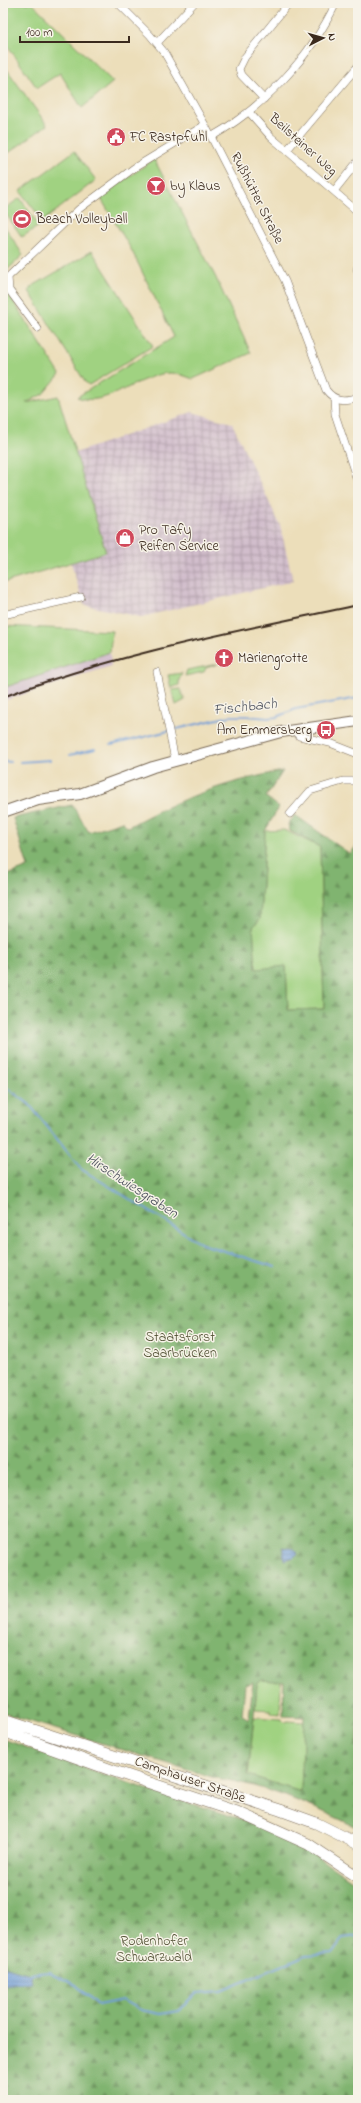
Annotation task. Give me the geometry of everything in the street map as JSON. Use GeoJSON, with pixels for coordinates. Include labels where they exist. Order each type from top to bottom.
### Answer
{"type":"FeatureCollection","features":[{"type":"Feature","properties":{"kind":"main road"},"geometry":{"type":"LineString","coordinates":[[3,812],[38,800],[80,794],[176,760],[294,730],[358,721]]}},
{"type":"Feature","properties":{"kind":"main road","name":"Camphauser Straße"},"geometry":{"type":"LineString","coordinates":[[3,1720],[280,1810],[316,1823],[358,1844]]}},
{"type":"Feature","properties":{"kind":"main road","name":"Camphauser Straße"},"geometry":{"type":"LineString","coordinates":[[3,1730],[114,1771],[237,1812],[308,1844],[358,1877]]}},
{"type":"Feature","properties":{"kind":"street","name":"Rußhütter Straße"},"geometry":{"type":"LineString","coordinates":[[118,3],[158,43],[205,125],[285,281],[326,390],[334,398]]}},
{"type":"Feature","properties":{"kind":"street"},"geometry":{"type":"LineString","coordinates":[[158,43],[194,3]]}},
{"type":"Feature","properties":{"kind":"street"},"geometry":{"type":"LineString","coordinates":[[264,99],[241,75],[239,69],[245,57],[289,3]]}},
{"type":"Feature","properties":{"kind":"street"},"geometry":{"type":"LineString","coordinates":[[211,137],[249,112],[264,99],[302,56],[336,3]]}},
{"type":"Feature","properties":{"kind":"street"},"geometry":{"type":"LineString","coordinates":[[287,150],[358,66]]}},
{"type":"Feature","properties":{"kind":"street","name":"Beilsteiner Weg"},"geometry":{"type":"LineString","coordinates":[[249,112],[271,137],[358,212]]}},
{"type":"Feature","properties":{"kind":"street"},"geometry":{"type":"LineString","coordinates":[[38,329],[10,290],[8,277],[11,272],[79,209],[134,168],[205,125]]}},
{"type":"Feature","properties":{"kind":"street"},"geometry":{"type":"LineString","coordinates":[[334,191],[358,161]]}},
{"type":"Feature","properties":{"kind":"street"},"geometry":{"type":"LineString","coordinates":[[358,397],[347,400],[334,398],[335,414],[358,482]]}},
{"type":"Feature","properties":{"kind":"street"},"geometry":{"type":"LineString","coordinates":[[3,615],[81,597]]}},
{"type":"Feature","properties":{"kind":"street"},"geometry":{"type":"LineString","coordinates":[[157,672],[176,760]]}},
{"type":"Feature","properties":{"kind":"street"},"geometry":{"type":"LineString","coordinates":[[294,730],[299,736],[330,743],[358,754]]}},
{"type":"Feature","properties":{"kind":"street"},"geometry":{"type":"LineString","coordinates":[[290,814],[310,790],[343,781],[358,781]]}},
{"type":"Feature","properties":{"kind":"shaded area"},"geometry":{"type":"Polygon","coordinates":[[[192,412],[232,423],[280,525],[293,581],[141,617],[84,605],[71,563],[106,551],[75,453],[192,412]]]}},
{"type":"Feature","properties":{"kind":"shaded area"},"geometry":{"type":"Polygon","coordinates":[[[110,652],[111,666],[3,701],[3,688],[110,652]]]}},
{"type":"Feature","properties":{"kind":"green space"},"geometry":{"type":"Polygon","coordinates":[[[3,3],[32,3],[113,82],[82,108],[60,73],[37,88],[3,39],[3,3]]]}},
{"type":"Feature","properties":{"kind":"green space"},"geometry":{"type":"Polygon","coordinates":[[[3,64],[47,125],[3,157],[3,64]]]}},
{"type":"Feature","properties":{"kind":"green space"},"geometry":{"type":"Polygon","coordinates":[[[74,151],[96,180],[43,221],[20,191],[74,151]]]}},
{"type":"Feature","properties":{"kind":"green space"},"geometry":{"type":"Polygon","coordinates":[[[154,159],[215,276],[251,353],[193,379],[178,374],[169,373],[146,379],[111,395],[100,398],[88,399],[77,397],[174,337],[131,249],[100,197],[154,159]]]}},
{"type":"Feature","properties":{"kind":"green space","name":"Beach Volleyball"},"geometry":{"type":"Polygon","coordinates":[[[20,198],[39,226],[22,237],[3,210],[20,198]]]}},
{"type":"Feature","properties":{"kind":"green space"},"geometry":{"type":"Polygon","coordinates":[[[3,224],[23,255],[3,274],[3,224]]]}},
{"type":"Feature","properties":{"kind":"green space"},"geometry":{"type":"Polygon","coordinates":[[[92,251],[153,346],[89,385],[85,382],[29,291],[31,287],[92,251]]]}},
{"type":"Feature","properties":{"kind":"green space"},"geometry":{"type":"Polygon","coordinates":[[[3,282],[6,290],[60,374],[43,394],[26,403],[58,396],[106,552],[3,583],[3,282]]]}},
{"type":"Feature","properties":{"kind":"green space"},"geometry":{"type":"Polygon","coordinates":[[[3,626],[112,631],[110,652],[3,688],[3,626]]]}},
{"type":"Feature","properties":{"kind":"green space"},"geometry":{"type":"Polygon","coordinates":[[[218,664],[206,668],[204,672],[185,676],[187,670],[218,664]]]}},
{"type":"Feature","properties":{"kind":"green space"},"geometry":{"type":"Polygon","coordinates":[[[182,673],[179,680],[179,685],[171,688],[168,675],[182,673]]]}},
{"type":"Feature","properties":{"kind":"green space"},"geometry":{"type":"Polygon","coordinates":[[[180,689],[185,700],[176,705],[172,690],[180,689]]]}},
{"type":"Feature","properties":{"kind":"green space","name":"Staatsforst Saarbrücken"},"geometry":{"type":"Polygon","coordinates":[[[283,771],[266,797],[279,807],[265,831],[260,919],[253,927],[256,969],[286,966],[288,1010],[324,1009],[320,847],[290,831],[288,824],[295,815],[350,854],[358,844],[358,1828],[306,1804],[270,1791],[234,1781],[215,1778],[3,1713],[3,877],[28,867],[13,818],[72,805],[89,832],[122,821],[128,827],[165,808],[203,792],[263,775],[283,771]],[[262,1680],[257,1684],[248,1775],[301,1792],[304,1717],[283,1716],[284,1682],[262,1680]],[[253,1682],[245,1685],[242,1715],[249,1719],[253,1682]]]}},
{"type":"Feature","properties":{"kind":"green space"},"geometry":{"type":"Polygon","coordinates":[[[284,830],[320,847],[324,1009],[288,1010],[286,967],[256,970],[253,927],[260,919],[265,831],[284,830]]]}},
{"type":"Feature","properties":{"kind":"green space"},"geometry":{"type":"Polygon","coordinates":[[[262,1680],[281,1681],[280,1714],[271,1713],[271,1710],[255,1709],[257,1684],[262,1680]]]}},
{"type":"Feature","properties":{"kind":"green space"},"geometry":{"type":"Polygon","coordinates":[[[254,1717],[282,1719],[283,1722],[304,1722],[301,1792],[248,1775],[254,1717]]]}},
{"type":"Feature","properties":{"kind":"green space","name":"Rodenhofer Schwarzwald"},"geometry":{"type":"Polygon","coordinates":[[[3,1739],[160,1794],[254,1823],[308,1850],[358,1884],[358,2100],[3,2100],[3,1739]]]}},
{"type":"Feature","properties":{"kind":"water"},"geometry":{"type":"Polygon","coordinates":[[[283,1547],[294,1549],[298,1553],[295,1557],[284,1560],[283,1547]]]}},
{"type":"Feature","properties":{"kind":"water"},"geometry":{"type":"Polygon","coordinates":[[[3,1966],[30,1974],[31,1982],[3,1985],[3,1966]]]}},
{"type":"Feature","properties":{"kind":"waterway","name":"Fischbach"},"geometry":{"type":"LineString","coordinates":[[111,745],[230,716],[277,717],[296,709],[358,698]]}},
{"type":"Feature","properties":{"kind":"waterway","name":"Fischbach"},"geometry":{"type":"LineString","coordinates":[[70,755],[95,749]]}},
{"type":"Feature","properties":{"kind":"waterway","name":"Fischbach"},"geometry":{"type":"LineString","coordinates":[[20,762],[50,760]]}},
{"type":"Feature","properties":{"kind":"waterway","name":"Fischbach"},"geometry":{"type":"LineString","coordinates":[[3,761],[10,762]]}},
{"type":"Feature","properties":{"kind":"waterway","name":"Hirschwiesgraben"},"geometry":{"type":"LineString","coordinates":[[3,1085],[29,1104],[81,1169],[202,1244],[275,1267]]}},
{"type":"Feature","properties":{"kind":"waterway"},"geometry":{"type":"LineString","coordinates":[[29,1974],[49,1972],[76,1985],[98,2005],[123,2000],[141,2010],[161,2014],[179,2011],[197,1993],[221,1991],[306,1955],[332,1953],[343,1938],[358,1936]]}},
{"type":"Feature","properties":{"kind":"railway"},"geometry":{"type":"LineString","coordinates":[[3,697],[46,681],[134,655],[358,605]]}},
{"type":"Feature","properties":{"kind":"place","name":"FC Rastpfuhl"},"geometry":{"type":"Point","coordinates":[116,137]}},
{"type":"Feature","properties":{"kind":"place","name":"by Klaus"},"geometry":{"type":"Point","coordinates":[156,186]}},
{"type":"Feature","properties":{"kind":"place","name":"Beach Volleyball"},"geometry":{"type":"Point","coordinates":[22,219]}},
{"type":"Feature","properties":{"kind":"place","name":"Pro Tafy Reifen Service"},"geometry":{"type":"Point","coordinates":[125,538]}},
{"type":"Feature","properties":{"kind":"place","name":"Mariengrotte"},"geometry":{"type":"Point","coordinates":[224,658]}},
{"type":"Feature","properties":{"kind":"place","name":"Am Emmersberg"},"geometry":{"type":"Point","coordinates":[326,730]}}]}
